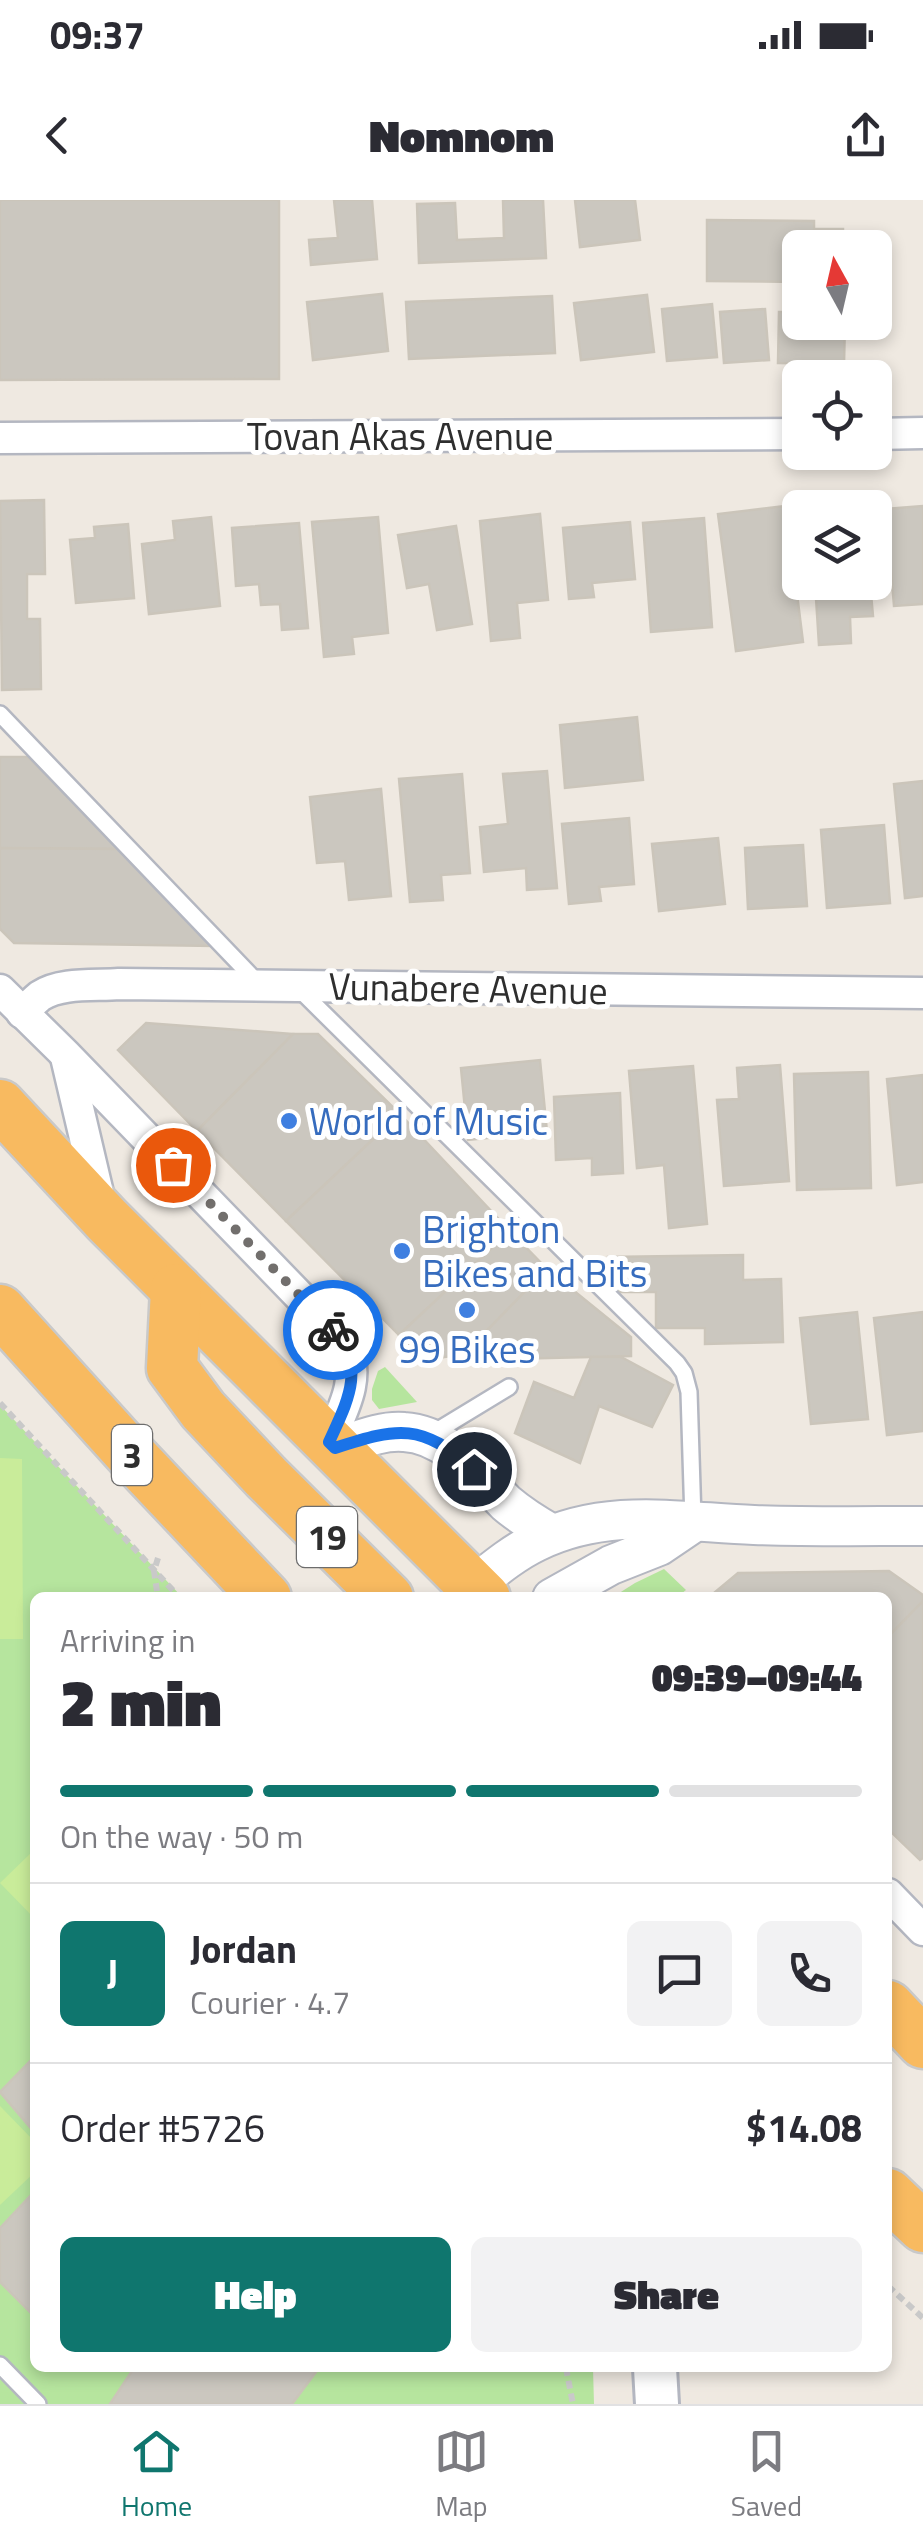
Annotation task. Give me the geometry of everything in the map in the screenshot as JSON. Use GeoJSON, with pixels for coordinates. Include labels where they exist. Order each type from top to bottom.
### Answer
{"type":"FeatureCollection","features":[{"type":"Feature","properties":{"kind":"highway"},"geometry":{"type":"LineString","coordinates":[[0,1105],[107,1220],[437,1552],[471,1592]]}},
{"type":"Feature","properties":{"kind":"highway","name":"19"},"geometry":{"type":"LineString","coordinates":[[176,1288],[172,1368],[204,1410],[382,1592]]}},
{"type":"Feature","properties":{"kind":"highway","name":"3"},"geometry":{"type":"LineString","coordinates":[[0,1310],[260,1592]]}},
{"type":"Feature","properties":{"kind":"highway"},"geometry":{"type":"LineString","coordinates":[[892,2198],[923,2227]]}},
{"type":"Feature","properties":{"kind":"main road"},"geometry":{"type":"LineString","coordinates":[[655,2372],[657,2404]]}},
{"type":"Feature","properties":{"kind":"street"},"geometry":{"type":"LineString","coordinates":[[892,434],[923,433]]}},
{"type":"Feature","properties":{"kind":"street","name":"Tovan Akas Avenue"},"geometry":{"type":"LineString","coordinates":[[0,438],[782,434]]}},
{"type":"Feature","properties":{"kind":"street","name":"Vunabere Avenue"},"geometry":{"type":"LineString","coordinates":[[22,1013],[41,995],[67,987],[120,984],[923,993]]}},
{"type":"Feature","properties":{"kind":"street"},"geometry":{"type":"LineString","coordinates":[[0,990],[343,1341],[350,1356],[352,1382],[332,1445]]}},
{"type":"Feature","properties":{"kind":"street"},"geometry":{"type":"LineString","coordinates":[[65,1054],[107,1220]]}},
{"type":"Feature","properties":{"kind":"street"},"geometry":{"type":"LineString","coordinates":[[332,1445],[394,1432],[411,1432],[427,1438],[462,1459],[516,1511],[552,1534]]}},
{"type":"Feature","properties":{"kind":"street"},"geometry":{"type":"LineString","coordinates":[[475,1592],[516,1553],[552,1534],[622,1518],[759,1526],[923,1526]]}},
{"type":"Feature","properties":{"kind":"street"},"geometry":{"type":"LineString","coordinates":[[563,1592],[610,1565],[659,1546],[693,1522]]}},
{"type":"Feature","properties":{"kind":"street"},"geometry":{"type":"LineString","coordinates":[[892,1898],[923,1930]]}},
{"type":"Feature","properties":{"kind":"lane"},"geometry":{"type":"LineString","coordinates":[[0,714],[260,986]]}},
{"type":"Feature","properties":{"kind":"lane"},"geometry":{"type":"LineString","coordinates":[[296,986],[677,1363],[688,1392],[693,1522]]}},
{"type":"Feature","properties":{"kind":"lane"},"geometry":{"type":"LineString","coordinates":[[427,1438],[509,1387]]}},
{"type":"Feature","properties":{"kind":"lane"},"geometry":{"type":"LineString","coordinates":[[0,2365],[38,2404]]}},
{"type":"Feature","properties":{"kind":"path"},"geometry":{"type":"LineString","coordinates":[[0,1403],[174,1592]]}},
{"type":"Feature","properties":{"kind":"path"},"geometry":{"type":"LineString","coordinates":[[157,1592],[154,1572],[158,1558]]}},
{"type":"Feature","properties":{"kind":"path"},"geometry":{"type":"LineString","coordinates":[[892,2290],[923,2318]]}},
{"type":"Feature","properties":{"kind":"path"},"geometry":{"type":"LineString","coordinates":[[567,2372],[573,2404]]}},
{"type":"Feature","properties":{"kind":"green space"},"geometry":{"type":"Polygon","coordinates":[[[385,1367],[417,1402],[379,1409],[372,1400],[372,1389],[378,1371],[385,1367]]]}},
{"type":"Feature","properties":{"kind":"green space"},"geometry":{"type":"Polygon","coordinates":[[[0,1405],[177,1592],[30,1592],[30,2372],[593,2372],[594,2404],[0,2404],[0,1405]]]}},
{"type":"Feature","properties":{"kind":"green space"},"geometry":{"type":"Polygon","coordinates":[[[0,1458],[22,1459],[23,1639],[0,1639],[0,1458]]]}},
{"type":"Feature","properties":{"kind":"green space"},"geometry":{"type":"Polygon","coordinates":[[[664,1569],[686,1590],[621,1592],[664,1569]]]}},
{"type":"Feature","properties":{"kind":"green space"},"geometry":{"type":"Polygon","coordinates":[[[30,1854],[30,1914],[0,1883],[30,1854]]]}},
{"type":"Feature","properties":{"kind":"green space"},"geometry":{"type":"Polygon","coordinates":[[[0,2106],[30,2137],[30,2177],[0,2205],[0,2106]]]}},
{"type":"Feature","properties":{"kind":"building"},"geometry":{"type":"Polygon","coordinates":[[[0,200],[279,200],[279,379],[0,380],[0,200]]]}},
{"type":"Feature","properties":{"kind":"building"},"geometry":{"type":"Polygon","coordinates":[[[334,200],[372,200],[377,259],[311,265],[309,240],[338,238],[334,200]]]}},
{"type":"Feature","properties":{"kind":"building"},"geometry":{"type":"Polygon","coordinates":[[[503,200],[543,200],[546,258],[419,263],[417,204],[455,203],[457,240],[504,238],[503,200]]]}},
{"type":"Feature","properties":{"kind":"building"},"geometry":{"type":"Polygon","coordinates":[[[575,200],[635,200],[640,240],[580,247],[575,200]]]}},
{"type":"Feature","properties":{"kind":"building"},"geometry":{"type":"Polygon","coordinates":[[[707,220],[814,221],[814,229],[843,229],[782,230],[782,282],[707,281],[707,220]]]}},
{"type":"Feature","properties":{"kind":"building"},"geometry":{"type":"Polygon","coordinates":[[[382,294],[388,351],[313,360],[307,302],[382,294]]]}},
{"type":"Feature","properties":{"kind":"building"},"geometry":{"type":"Polygon","coordinates":[[[647,295],[654,352],[581,360],[574,303],[647,295]]]}},
{"type":"Feature","properties":{"kind":"building"},"geometry":{"type":"Polygon","coordinates":[[[552,296],[555,353],[409,359],[406,302],[552,296]]]}},
{"type":"Feature","properties":{"kind":"building"},"geometry":{"type":"Polygon","coordinates":[[[712,304],[717,357],[667,361],[662,309],[712,304]]]}},
{"type":"Feature","properties":{"kind":"building"},"geometry":{"type":"Polygon","coordinates":[[[765,309],[769,360],[724,363],[720,312],[765,309]]]}},
{"type":"Feature","properties":{"kind":"building"},"geometry":{"type":"Polygon","coordinates":[[[779,312],[782,340],[845,340],[844,360],[778,363],[779,312]]]}},
{"type":"Feature","properties":{"kind":"building"},"geometry":{"type":"Polygon","coordinates":[[[44,500],[45,574],[27,574],[27,619],[40,619],[41,689],[2,690],[0,501],[44,500]]]}},
{"type":"Feature","properties":{"kind":"building"},"geometry":{"type":"Polygon","coordinates":[[[782,506],[782,600],[798,600],[803,642],[736,651],[718,514],[782,506]]]}},
{"type":"Feature","properties":{"kind":"building"},"geometry":{"type":"Polygon","coordinates":[[[923,506],[923,604],[894,606],[892,509],[923,506]]]}},
{"type":"Feature","properties":{"kind":"building"},"geometry":{"type":"Polygon","coordinates":[[[540,514],[548,600],[517,603],[520,638],[491,641],[480,521],[540,514]]]}},
{"type":"Feature","properties":{"kind":"building"},"geometry":{"type":"Polygon","coordinates":[[[211,517],[220,606],[149,614],[142,544],[175,540],[173,521],[211,517]]]}},
{"type":"Feature","properties":{"kind":"building"},"geometry":{"type":"Polygon","coordinates":[[[378,517],[388,633],[352,637],[354,654],[324,657],[312,522],[378,517]]]}},
{"type":"Feature","properties":{"kind":"building"},"geometry":{"type":"Polygon","coordinates":[[[704,518],[712,627],[651,632],[643,523],[704,518]]]}},
{"type":"Feature","properties":{"kind":"building"},"geometry":{"type":"Polygon","coordinates":[[[630,522],[635,579],[592,583],[594,597],[569,599],[563,528],[630,522]]]}},
{"type":"Feature","properties":{"kind":"building"},"geometry":{"type":"Polygon","coordinates":[[[299,523],[308,628],[282,630],[280,604],[261,605],[259,584],[236,586],[232,528],[299,523]]]}},
{"type":"Feature","properties":{"kind":"building"},"geometry":{"type":"Polygon","coordinates":[[[128,524],[134,598],[76,603],[70,540],[95,538],[94,527],[128,524]]]}},
{"type":"Feature","properties":{"kind":"building"},"geometry":{"type":"Polygon","coordinates":[[[456,526],[472,624],[437,630],[429,584],[407,588],[398,535],[456,526]]]}},
{"type":"Feature","properties":{"kind":"building"},"geometry":{"type":"Polygon","coordinates":[[[816,600],[872,600],[873,616],[850,617],[851,643],[819,645],[816,600]]]}},
{"type":"Feature","properties":{"kind":"building"},"geometry":{"type":"Polygon","coordinates":[[[637,717],[643,780],[565,788],[560,725],[637,717]]]}},
{"type":"Feature","properties":{"kind":"building"},"geometry":{"type":"Polygon","coordinates":[[[0,757],[28,757],[119,849],[0,848],[0,757]]]}},
{"type":"Feature","properties":{"kind":"building"},"geometry":{"type":"Polygon","coordinates":[[[547,771],[557,888],[527,890],[526,868],[484,872],[480,827],[508,824],[503,774],[547,771]]]}},
{"type":"Feature","properties":{"kind":"building"},"geometry":{"type":"Polygon","coordinates":[[[462,774],[470,873],[441,875],[443,900],[410,902],[399,779],[462,774]]]}},
{"type":"Feature","properties":{"kind":"building"},"geometry":{"type":"Polygon","coordinates":[[[923,781],[923,896],[905,898],[894,784],[923,781]]]}},
{"type":"Feature","properties":{"kind":"building"},"geometry":{"type":"Polygon","coordinates":[[[381,789],[391,896],[349,900],[345,861],[317,863],[310,797],[381,789]]]}},
{"type":"Feature","properties":{"kind":"building"},"geometry":{"type":"Polygon","coordinates":[[[629,818],[634,884],[599,887],[601,901],[569,904],[562,824],[629,818]]]}},
{"type":"Feature","properties":{"kind":"building"},"geometry":{"type":"Polygon","coordinates":[[[884,825],[890,903],[827,908],[821,830],[884,825]]]}},
{"type":"Feature","properties":{"kind":"building"},"geometry":{"type":"Polygon","coordinates":[[[718,838],[725,904],[659,911],[652,844],[718,838]]]}},
{"type":"Feature","properties":{"kind":"building"},"geometry":{"type":"Polygon","coordinates":[[[803,845],[807,906],[748,909],[745,848],[803,845]]]}},
{"type":"Feature","properties":{"kind":"building"},"geometry":{"type":"Polygon","coordinates":[[[0,848],[119,849],[213,946],[14,943],[0,929],[0,848]]]}},
{"type":"Feature","properties":{"kind":"building"},"geometry":{"type":"Polygon","coordinates":[[[146,1023],[293,1034],[197,1131],[118,1050],[146,1023]]]}},
{"type":"Feature","properties":{"kind":"building"},"geometry":{"type":"Polygon","coordinates":[[[293,1034],[318,1034],[400,1114],[286,1221],[197,1131],[293,1034]]]}},
{"type":"Feature","properties":{"kind":"building"},"geometry":{"type":"Polygon","coordinates":[[[540,1060],[547,1132],[468,1140],[461,1068],[540,1060]]]}},
{"type":"Feature","properties":{"kind":"building"},"geometry":{"type":"Polygon","coordinates":[[[780,1065],[789,1181],[724,1186],[717,1100],[739,1099],[737,1068],[780,1065]]]}},
{"type":"Feature","properties":{"kind":"building"},"geometry":{"type":"Polygon","coordinates":[[[693,1066],[707,1224],[669,1228],[664,1165],[637,1168],[629,1071],[693,1066]]]}},
{"type":"Feature","properties":{"kind":"building"},"geometry":{"type":"Polygon","coordinates":[[[868,1072],[871,1188],[797,1190],[794,1074],[868,1072]]]}},
{"type":"Feature","properties":{"kind":"building"},"geometry":{"type":"Polygon","coordinates":[[[923,1075],[923,1182],[897,1185],[887,1079],[923,1075]]]}},
{"type":"Feature","properties":{"kind":"building"},"geometry":{"type":"Polygon","coordinates":[[[620,1093],[623,1173],[592,1175],[592,1158],[556,1160],[554,1097],[620,1093]]]}},
{"type":"Feature","properties":{"kind":"building"},"geometry":{"type":"Polygon","coordinates":[[[400,1114],[510,1231],[399,1335],[286,1221],[400,1114]]]}},
{"type":"Feature","properties":{"kind":"building"},"geometry":{"type":"Polygon","coordinates":[[[510,1231],[547,1269],[464,1354],[425,1360],[399,1335],[510,1231]]]}},
{"type":"Feature","properties":{"kind":"building"},"geometry":{"type":"Polygon","coordinates":[[[743,1255],[743,1280],[781,1279],[783,1342],[705,1344],[705,1328],[656,1328],[656,1292],[608,1292],[608,1257],[743,1255]]]}},
{"type":"Feature","properties":{"kind":"building"},"geometry":{"type":"Polygon","coordinates":[[[547,1269],[631,1337],[631,1356],[470,1360],[464,1354],[547,1269]]]}},
{"type":"Feature","properties":{"kind":"building"},"geometry":{"type":"Polygon","coordinates":[[[857,1312],[868,1419],[811,1424],[800,1318],[857,1312]]]}},
{"type":"Feature","properties":{"kind":"building"},"geometry":{"type":"Polygon","coordinates":[[[923,1312],[923,1431],[887,1435],[874,1318],[923,1312]]]}},
{"type":"Feature","properties":{"kind":"building"},"geometry":{"type":"Polygon","coordinates":[[[591,1357],[621,1357],[673,1385],[652,1427],[599,1406],[580,1463],[515,1433],[534,1382],[574,1398],[591,1357]]]}},
{"type":"Feature","properties":{"kind":"building"},"geometry":{"type":"Polygon","coordinates":[[[889,1571],[923,1595],[923,1601],[892,1633],[892,1592],[715,1592],[738,1573],[889,1571]]]}},
{"type":"Feature","properties":{"kind":"building"},"geometry":{"type":"Polygon","coordinates":[[[923,1601],[920,1860],[892,1833],[892,1633],[923,1601]]]}},
{"type":"Feature","properties":{"kind":"building"},"geometry":{"type":"Polygon","coordinates":[[[30,2061],[30,2127],[0,2092],[30,2061]]]}},
{"type":"Feature","properties":{"kind":"building"},"geometry":{"type":"Polygon","coordinates":[[[30,2196],[30,2312],[0,2282],[0,2228],[30,2196]]]}},
{"type":"Feature","properties":{"kind":"building"},"geometry":{"type":"Polygon","coordinates":[[[131,2372],[316,2372],[292,2404],[110,2404],[131,2372]]]}},
{"type":"Feature","properties":{"kind":"way so far"},"geometry":{"type":"LineString","coordinates":[[173,1165],[333,1330]]}},
{"type":"Feature","properties":{"kind":"place","name":"World of Music"},"geometry":{"type":"Point","coordinates":[289,1121]}},
{"type":"Feature","properties":{"kind":"place","name":"Brighton Bikes and Bits"},"geometry":{"type":"Point","coordinates":[402,1251]}},
{"type":"Feature","properties":{"kind":"place","name":"99 Bikes"},"geometry":{"type":"Point","coordinates":[467,1310]}},
{"type":"Feature","properties":{"kind":"route"},"geometry":{"type":"LineString","coordinates":[[333,1330],[349,1351],[352,1368],[347,1400],[329,1442],[335,1448],[386,1433],[411,1432],[435,1442],[474,1469]]}}]}
